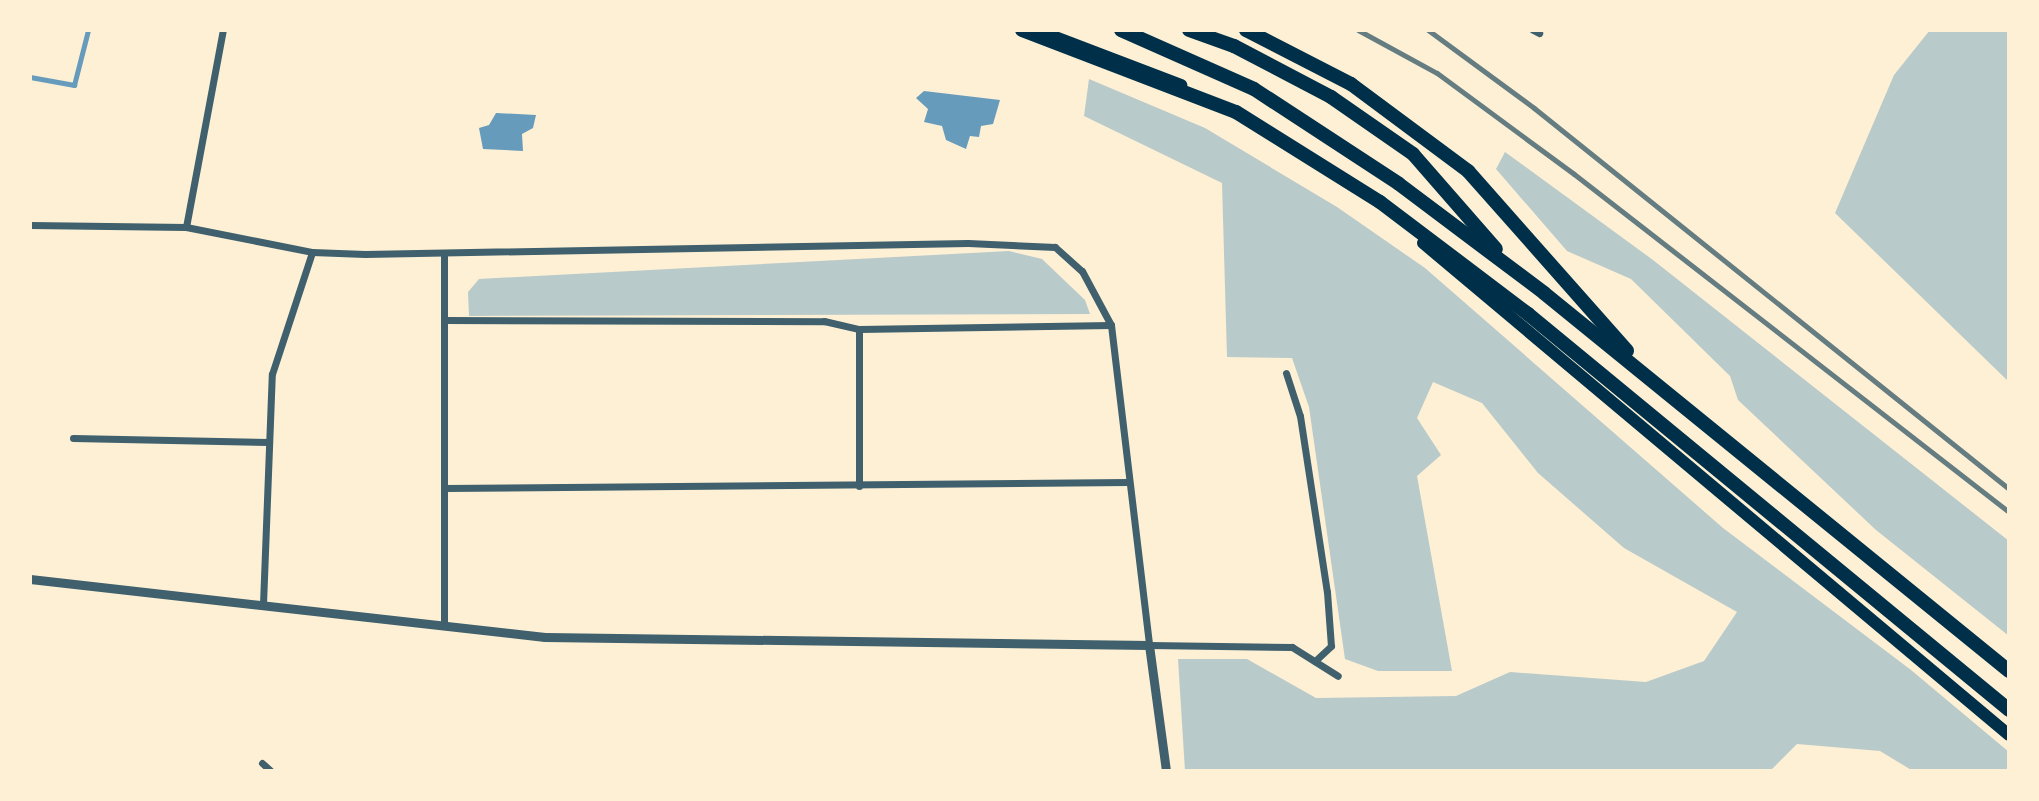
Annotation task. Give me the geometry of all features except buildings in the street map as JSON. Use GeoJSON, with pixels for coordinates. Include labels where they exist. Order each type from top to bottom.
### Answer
{"type":"FeatureCollection","features":[{"type":"Feature","properties":{"kind":"highway"},"geometry":{"type":"LineString","coordinates":[[1022,30],[1236,112],[1380,202],[1528,314],[2009,710]]}},
{"type":"Feature","properties":{"kind":"highway"},"geometry":{"type":"LineString","coordinates":[[1036,30],[1163,75],[1284,139],[1367,195],[2009,735]]}},
{"type":"Feature","properties":{"kind":"highway"},"geometry":{"type":"LineString","coordinates":[[1121,30],[1254,89],[1399,184],[1655,383],[2009,669]]}},
{"type":"Feature","properties":{"kind":"highway"},"geometry":{"type":"LineString","coordinates":[[1130,30],[1306,116],[1391,173],[2009,669]]}},
{"type":"Feature","properties":{"kind":"highway"},"geometry":{"type":"LineString","coordinates":[[1189,30],[1234,46],[1331,97],[1413,154],[1525,282]]}},
{"type":"Feature","properties":{"kind":"highway"},"geometry":{"type":"LineString","coordinates":[[1246,30],[1351,84],[1468,171],[1655,383]]}},
{"type":"Feature","properties":{"kind":"street"},"geometry":{"type":"LineString","coordinates":[[186,227],[223,30]]}},
{"type":"Feature","properties":{"kind":"street"},"geometry":{"type":"LineString","coordinates":[[30,225],[186,227],[312,252],[444,254],[1034,243],[1065,253],[1099,295],[1111,325],[1166,771]]}},
{"type":"Feature","properties":{"kind":"street"},"geometry":{"type":"LineString","coordinates":[[263,604],[272,374],[312,252]]}},
{"type":"Feature","properties":{"kind":"street"},"geometry":{"type":"LineString","coordinates":[[444,254],[444,626]]}},
{"type":"Feature","properties":{"kind":"street"},"geometry":{"type":"LineString","coordinates":[[444,320],[824,321],[859,329],[1111,325]]}},
{"type":"Feature","properties":{"kind":"street"},"geometry":{"type":"LineString","coordinates":[[859,329],[859,486]]}},
{"type":"Feature","properties":{"kind":"street"},"geometry":{"type":"LineString","coordinates":[[1286,373],[1300,416],[1327,592],[1331,646],[1315,661]]}},
{"type":"Feature","properties":{"kind":"street"},"geometry":{"type":"LineString","coordinates":[[73,438],[269,442]]}},
{"type":"Feature","properties":{"kind":"street"},"geometry":{"type":"LineString","coordinates":[[444,488],[1128,482]]}},
{"type":"Feature","properties":{"kind":"street"},"geometry":{"type":"LineString","coordinates":[[30,579],[545,637],[1292,647],[1338,676]]}},
{"type":"Feature","properties":{"kind":"street"},"geometry":{"type":"LineString","coordinates":[[262,763],[271,771]]}},
{"type":"Feature","properties":{"kind":"shaded area"},"geometry":{"type":"Polygon","coordinates":[[[1930,30],[2009,30],[2009,382],[1835,213],[1894,75],[1930,30]]]}},
{"type":"Feature","properties":{"kind":"shaded area"},"geometry":{"type":"Polygon","coordinates":[[[1089,79],[1205,128],[1337,207],[1425,268],[1723,528],[1911,670],[2009,752],[2009,771],[1913,771],[1880,751],[1797,744],[1770,771],[1185,771],[1178,659],[1247,659],[1316,698],[1456,696],[1510,672],[1646,682],[1704,661],[1737,612],[1624,548],[1538,473],[1482,403],[1433,382],[1417,418],[1441,455],[1417,476],[1452,671],[1378,671],[1345,659],[1309,407],[1292,358],[1227,357],[1222,183],[1084,116],[1089,79]]]}},
{"type":"Feature","properties":{"kind":"shaded area"},"geometry":{"type":"Polygon","coordinates":[[[1505,152],[1653,260],[2009,541],[2009,636],[1876,530],[1738,400],[1730,376],[1631,279],[1567,251],[1496,169],[1505,152]]]}},
{"type":"Feature","properties":{"kind":"shaded area"},"geometry":{"type":"Polygon","coordinates":[[[1009,251],[1042,259],[1085,300],[1090,314],[469,316],[468,292],[479,279],[1009,251]]]}},
{"type":"Feature","properties":{"kind":"water"},"geometry":{"type":"Polygon","coordinates":[[[924,91],[1000,100],[993,124],[981,126],[979,137],[970,136],[966,149],[946,140],[942,126],[924,122],[928,109],[916,98],[924,91]]]}},
{"type":"Feature","properties":{"kind":"water"},"geometry":{"type":"Polygon","coordinates":[[[496,113],[536,115],[533,128],[522,134],[523,151],[483,149],[479,128],[489,125],[496,113]]]}},
{"type":"Feature","properties":{"kind":"waterway"},"geometry":{"type":"LineString","coordinates":[[30,77],[74,85],[88,30]]}},
{"type":"Feature","properties":{"kind":"railway"},"geometry":{"type":"LineString","coordinates":[[1358,30],[1437,73],[1574,174],[2009,512]]}},
{"type":"Feature","properties":{"kind":"railway"},"geometry":{"type":"LineString","coordinates":[[1428,30],[1534,108],[2009,489]]}}]}
